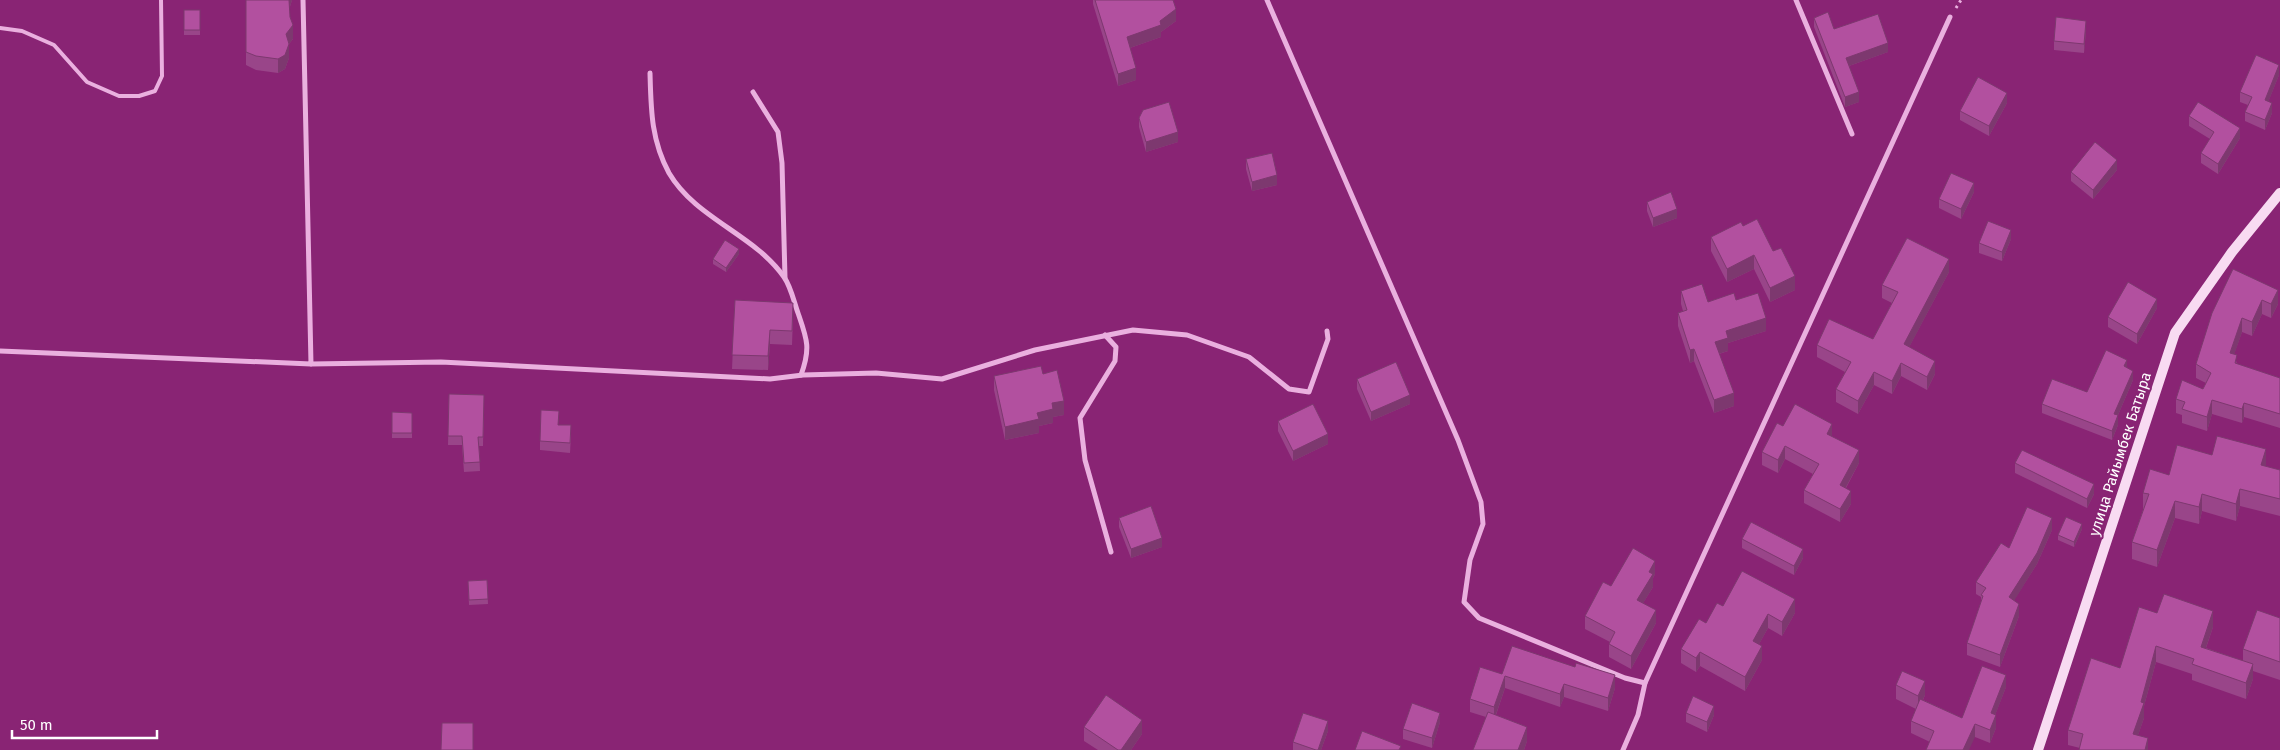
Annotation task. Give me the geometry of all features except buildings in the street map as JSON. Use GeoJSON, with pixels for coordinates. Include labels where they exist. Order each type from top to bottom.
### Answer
{"type":"FeatureCollection","features":[{"type":"Feature","properties":{"kind":"street"},"geometry":{"type":"LineString","coordinates":[[304,0],[311,364]]}},
{"type":"Feature","properties":{"kind":"street"},"geometry":{"type":"LineString","coordinates":[[1796,0],[1852,134]]}},
{"type":"Feature","properties":{"kind":"street"},"geometry":{"type":"LineString","coordinates":[[1269,1],[1458,440],[1481,502],[1482,524],[1470,560],[1464,602],[1479,618],[1625,678],[1645,683]]}},
{"type":"Feature","properties":{"kind":"street"},"geometry":{"type":"LineString","coordinates":[[1623,750],[1638,715],[1645,683],[1950,17]]}},
{"type":"Feature","properties":{"kind":"street"},"geometry":{"type":"LineString","coordinates":[[650,73],[651,110],[655,143],[670,174],[701,209],[769,258],[785,279],[806,335],[808,356],[801,375]]}},
{"type":"Feature","properties":{"kind":"street"},"geometry":{"type":"LineString","coordinates":[[753,92],[778,132],[782,163],[785,279]]}},
{"type":"Feature","properties":{"kind":"street","name":"улица Райымбек Батыра"},"geometry":{"type":"LineString","coordinates":[[2038,750],[2175,333],[2232,252],[2280,193]]}},
{"type":"Feature","properties":{"kind":"street"},"geometry":{"type":"LineString","coordinates":[[0,351],[311,364],[441,362],[770,379],[801,375],[876,373],[942,379],[1034,350],[1133,330],[1187,335],[1249,357],[1289,390],[1309,392],[1328,340],[1327,331]]}},
{"type":"Feature","properties":{"kind":"street"},"geometry":{"type":"LineString","coordinates":[[1105,335],[1116,347],[1115,360],[1080,418],[1085,460],[1111,552]]}},
{"type":"Feature","properties":{"kind":"lane"},"geometry":{"type":"LineString","coordinates":[[0,28],[22,31],[54,45],[87,82],[119,96],[139,96],[155,91],[162,76],[161,0]]}}]}
